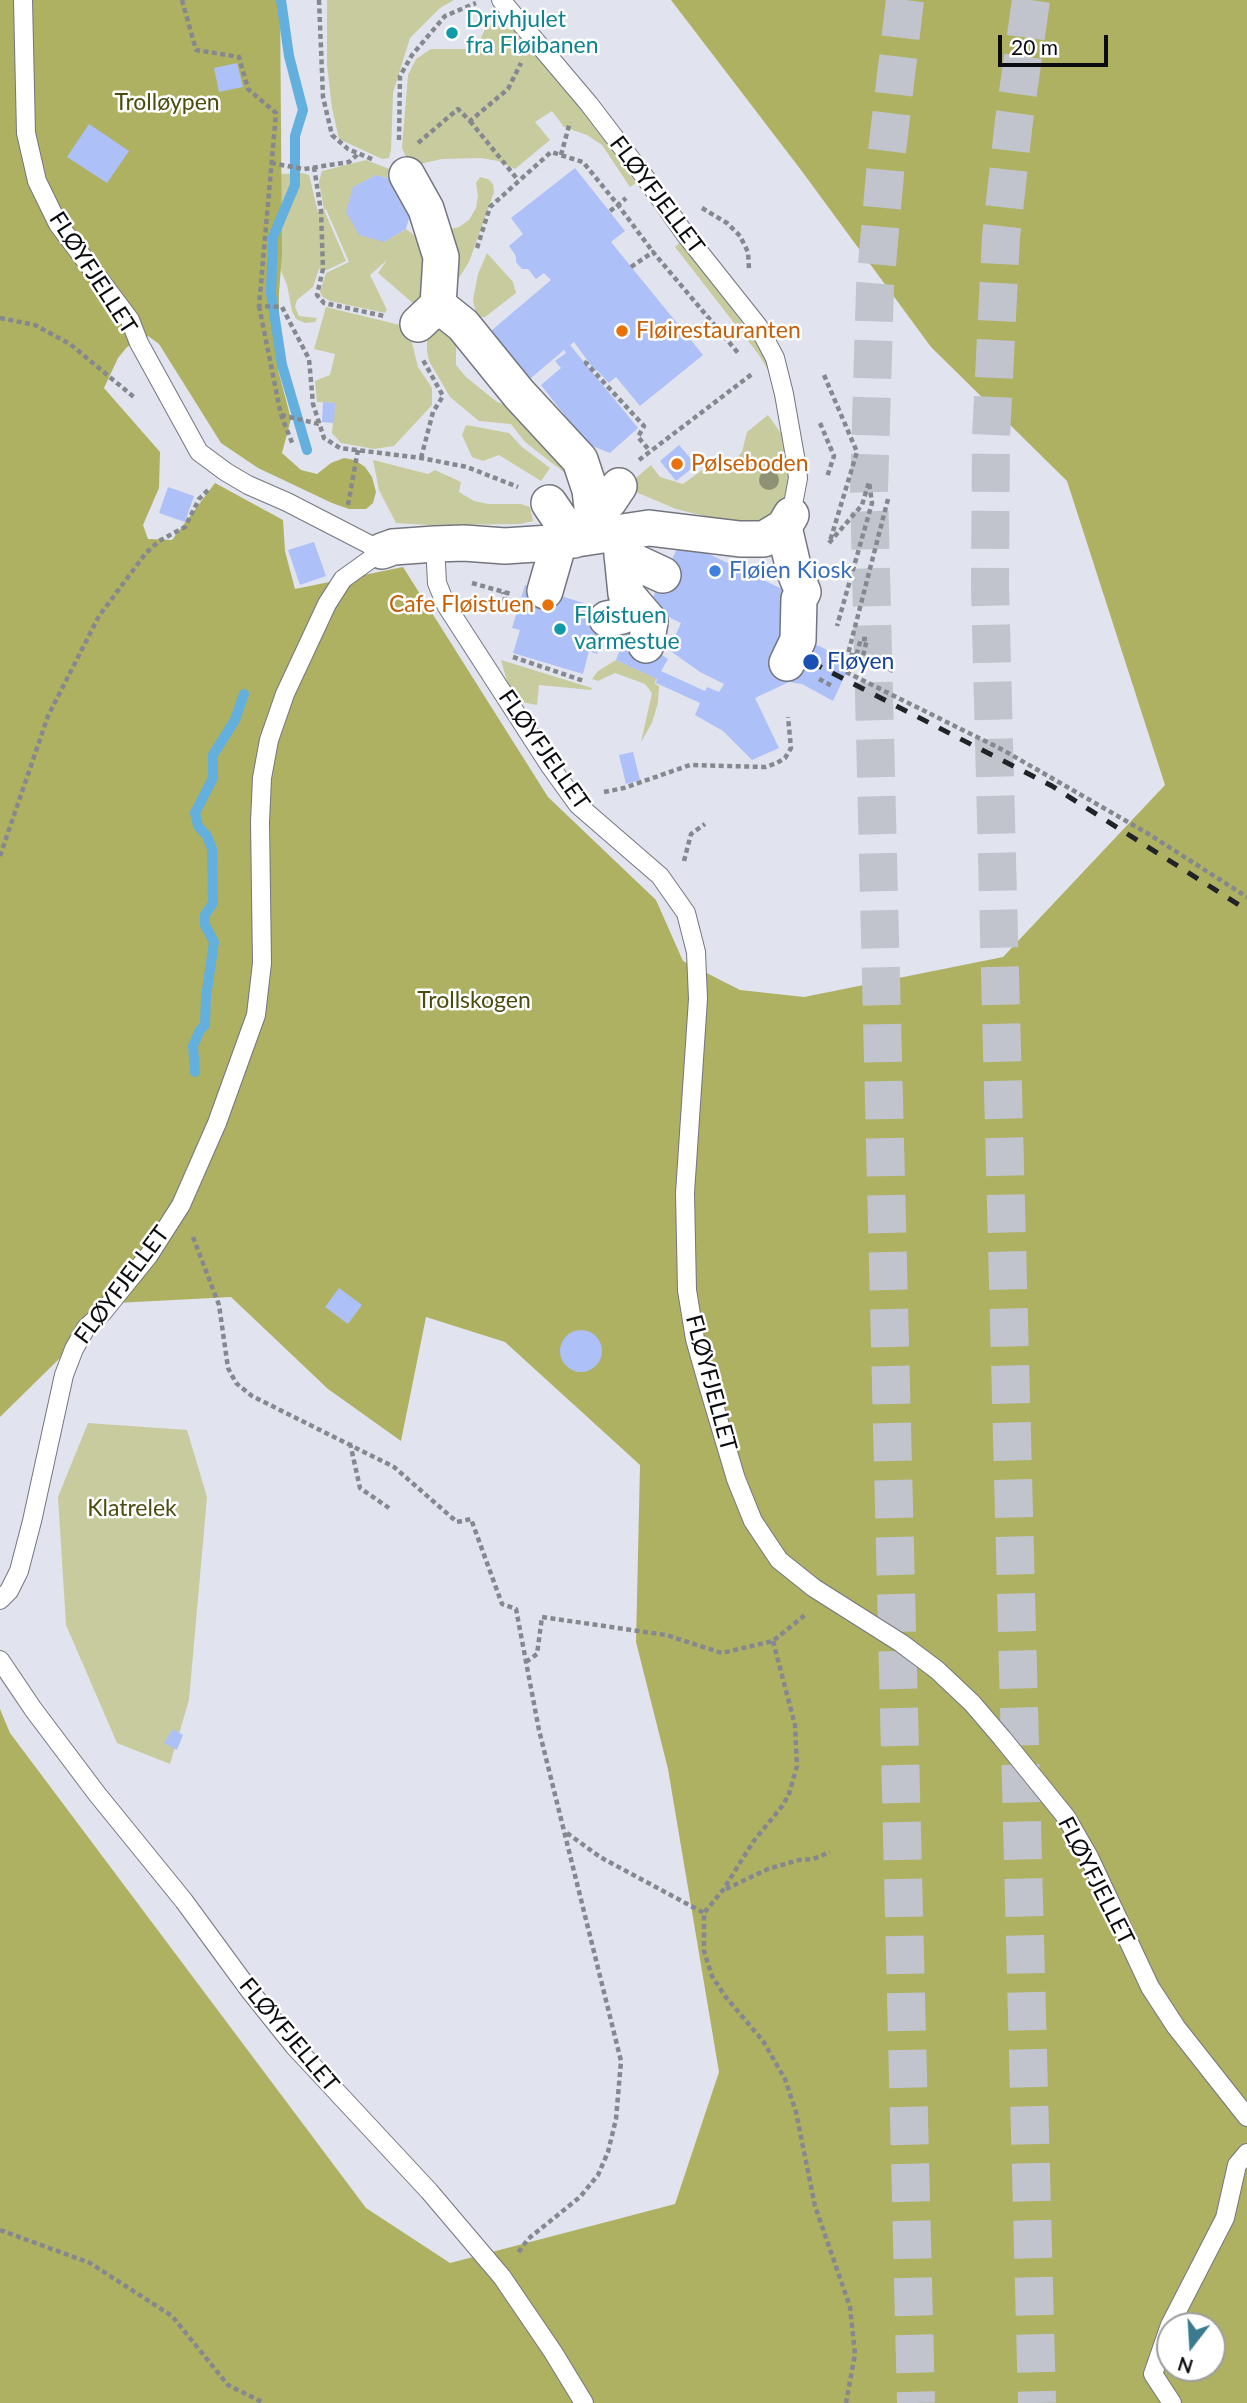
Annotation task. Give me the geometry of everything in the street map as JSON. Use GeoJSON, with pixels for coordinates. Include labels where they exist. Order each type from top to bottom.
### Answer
{"type":"FeatureCollection","features":[{"type":"Feature","properties":{"kind":"street"},"geometry":{"type":"LineString","coordinates":[[404,166],[426,209],[442,257],[428,314],[463,324],[519,394],[580,460],[590,490],[594,537]]}},
{"type":"Feature","properties":{"kind":"street"},"geometry":{"type":"LineString","coordinates":[[545,591],[594,537],[608,501],[619,486]]}},
{"type":"Feature","properties":{"kind":"street"},"geometry":{"type":"LineString","coordinates":[[549,503],[594,537],[626,594],[620,611],[650,622],[646,645]]}},
{"type":"Feature","properties":{"kind":"street","name":"FLØYFJELLET"},"geometry":{"type":"LineString","coordinates":[[382,551],[393,547],[435,544],[505,546],[594,537],[649,528],[734,551],[764,539],[788,521],[803,592],[799,600],[798,638],[787,663]]}},
{"type":"Feature","properties":{"kind":"street","name":"FLØYFJELLET"},"geometry":{"type":"LineString","coordinates":[[594,537],[663,575]]}},
{"type":"Feature","properties":{"kind":"lane","name":"FLØYFJELLET"},"geometry":{"type":"LineString","coordinates":[[0,1600],[9,1591],[19,1571],[64,1375],[74,1349],[86,1328],[103,1312],[149,1255],[181,1205],[217,1123],[256,1014],[262,963],[261,789],[269,740],[295,670],[327,604],[344,579],[382,551],[226,472],[199,452],[139,343],[130,320],[58,224],[37,181],[26,133],[23,0]]}},
{"type":"Feature","properties":{"kind":"lane","name":"FLØYFJELLET"},"geometry":{"type":"LineString","coordinates":[[501,0],[648,180],[685,234],[758,326],[775,358],[798,478],[788,521]]}},
{"type":"Feature","properties":{"kind":"lane","name":"FLØYFJELLET"},"geometry":{"type":"LineString","coordinates":[[435,544],[437,583],[446,605],[578,805],[639,856],[673,892],[686,913],[696,952],[698,999],[690,1098],[685,1244],[687,1290],[695,1339],[736,1479],[753,1521],[779,1560],[827,1597],[901,1643],[937,1670],[972,1703],[1002,1738],[1066,1817],[1089,1857],[1150,1987],[1176,2027],[1247,2117]]}},
{"type":"Feature","properties":{"kind":"lane","name":"FLØYFJELLET"},"geometry":{"type":"LineString","coordinates":[[0,1660],[97,1794],[184,1901],[294,2046],[429,2191],[502,2277],[554,2352],[584,2403]]}},
{"type":"Feature","properties":{"kind":"lane"},"geometry":{"type":"LineString","coordinates":[[1172,2403],[1153,2374],[1170,2325],[1225,2218],[1237,2165],[1247,2153]]}},
{"type":"Feature","properties":{"kind":"path"},"geometry":{"type":"LineString","coordinates":[[182,0],[196,50],[239,57],[248,89],[276,113],[258,306],[281,415],[293,445]]}},
{"type":"Feature","properties":{"kind":"path"},"geometry":{"type":"LineString","coordinates":[[318,0],[323,97],[332,135],[348,149],[404,166]]}},
{"type":"Feature","properties":{"kind":"path"},"geometry":{"type":"LineString","coordinates":[[404,166],[399,147],[400,76],[412,55],[445,16],[481,0]]}},
{"type":"Feature","properties":{"kind":"path"},"geometry":{"type":"LineString","coordinates":[[470,121],[508,89],[520,64],[543,50]]}},
{"type":"Feature","properties":{"kind":"path"},"geometry":{"type":"LineString","coordinates":[[404,166],[458,109],[518,180]]}},
{"type":"Feature","properties":{"kind":"path"},"geometry":{"type":"LineString","coordinates":[[561,155],[569,127]]}},
{"type":"Feature","properties":{"kind":"path"},"geometry":{"type":"LineString","coordinates":[[475,255],[490,207],[518,180],[551,152],[583,162],[653,251],[755,372],[642,458]]}},
{"type":"Feature","properties":{"kind":"path"},"geometry":{"type":"LineString","coordinates":[[271,163],[304,169],[332,166],[349,162],[359,153]]}},
{"type":"Feature","properties":{"kind":"path"},"geometry":{"type":"LineString","coordinates":[[314,167],[321,211],[323,269]]}},
{"type":"Feature","properties":{"kind":"path"},"geometry":{"type":"LineString","coordinates":[[610,211],[634,192]]}},
{"type":"Feature","properties":{"kind":"path"},"geometry":{"type":"LineString","coordinates":[[631,267],[653,251]]}},
{"type":"Feature","properties":{"kind":"path"},"geometry":{"type":"LineString","coordinates":[[258,306],[282,307],[309,359],[313,404],[324,438],[340,448],[467,467],[539,496],[549,503]]}},
{"type":"Feature","properties":{"kind":"path"},"geometry":{"type":"LineString","coordinates":[[0,318],[35,325],[70,344],[137,400]]}},
{"type":"Feature","properties":{"kind":"path"},"geometry":{"type":"LineString","coordinates":[[587,361],[644,426],[638,437],[650,451]]}},
{"type":"Feature","properties":{"kind":"path"},"geometry":{"type":"LineString","coordinates":[[824,375],[857,452],[829,543]]}},
{"type":"Feature","properties":{"kind":"path"},"geometry":{"type":"LineString","coordinates":[[281,415],[319,424]]}},
{"type":"Feature","properties":{"kind":"path"},"geometry":{"type":"LineString","coordinates":[[351,493],[358,450]]}},
{"type":"Feature","properties":{"kind":"path"},"geometry":{"type":"LineString","coordinates":[[0,856],[48,716],[99,616],[146,553],[159,541],[186,527],[199,499],[226,472]]}},
{"type":"Feature","properties":{"kind":"path"},"geometry":{"type":"LineString","coordinates":[[800,586],[829,543],[862,505],[869,482],[872,503],[835,632]]}},
{"type":"Feature","properties":{"kind":"path"},"geometry":{"type":"LineString","coordinates":[[888,499],[848,654],[856,656],[861,639],[867,639],[863,656],[893,671]]}},
{"type":"Feature","properties":{"kind":"path"},"geometry":{"type":"LineString","coordinates":[[478,618],[485,608],[503,604],[503,591]]}},
{"type":"Feature","properties":{"kind":"path"},"geometry":{"type":"LineString","coordinates":[[483,663],[504,654],[584,681]]}},
{"type":"Feature","properties":{"kind":"path"},"geometry":{"type":"LineString","coordinates":[[846,672],[1003,750],[1146,833],[1247,897]]}},
{"type":"Feature","properties":{"kind":"path"},"geometry":{"type":"LineString","coordinates":[[578,805],[592,794],[624,788],[690,765],[765,767],[777,763],[785,758],[790,748],[788,717]]}},
{"type":"Feature","properties":{"kind":"path"},"geometry":{"type":"LineString","coordinates":[[673,892],[680,879],[691,834],[705,824]]}},
{"type":"Feature","properties":{"kind":"path"},"geometry":{"type":"LineString","coordinates":[[181,1205],[219,1305],[228,1368],[236,1383],[251,1396],[394,1467],[457,1522],[471,1519],[502,1604],[516,1609],[539,1730],[621,2061],[616,2119],[608,2152],[598,2175],[580,2197],[528,2239],[502,2277]]}},
{"type":"Feature","properties":{"kind":"path"},"geometry":{"type":"LineString","coordinates":[[350,1443],[360,1488],[389,1508]]}},
{"type":"Feature","properties":{"kind":"path"},"geometry":{"type":"LineString","coordinates":[[526,1662],[537,1654],[542,1617],[666,1635],[722,1653],[773,1641],[827,1597]]}},
{"type":"Feature","properties":{"kind":"path"},"geometry":{"type":"LineString","coordinates":[[773,1641],[795,1725],[797,1766],[783,1805],[753,1842],[723,1890],[704,1913],[704,1951],[712,1976],[725,1996],[763,2041],[785,2079],[796,2112],[815,2206],[850,2307],[855,2354],[846,2403]]}},
{"type":"Feature","properties":{"kind":"path"},"geometry":{"type":"LineString","coordinates":[[566,1832],[600,1857],[704,1913]]}},
{"type":"Feature","properties":{"kind":"path"},"geometry":{"type":"LineString","coordinates":[[723,1890],[768,1869],[813,1859],[830,1852]]}},
{"type":"Feature","properties":{"kind":"path"},"geometry":{"type":"LineString","coordinates":[[0,2230],[90,2263],[172,2316],[228,2385],[264,2403]]}},
{"type":"Feature","properties":{"kind":"green space"},"geometry":{"type":"Polygon","coordinates":[[[0,0],[280,0],[282,253],[278,370],[291,419],[282,453],[301,470],[317,474],[331,463],[344,458],[355,460],[365,467],[372,477],[376,492],[373,503],[366,509],[349,509],[258,468],[221,443],[159,344],[148,336],[127,347],[118,358],[104,388],[160,452],[159,488],[143,525],[148,539],[172,540],[215,483],[283,520],[285,551],[295,589],[403,567],[548,797],[656,900],[683,961],[740,990],[804,997],[1003,957],[1165,785],[1067,481],[931,347],[671,0],[1247,0],[1247,2403],[0,2403],[0,1709],[10,1733],[366,2208],[450,2263],[675,2204],[719,2072],[668,1769],[636,1642],[640,1465],[505,1342],[426,1317],[401,1441],[328,1389],[231,1297],[116,1303],[0,1417],[0,0]]]}},
{"type":"Feature","properties":{"kind":"green space"},"geometry":{"type":"Polygon","coordinates":[[[327,0],[454,0],[440,8],[410,38],[393,93],[389,158],[382,159],[339,139],[327,65],[327,0]]]}},
{"type":"Feature","properties":{"kind":"green space"},"geometry":{"type":"Polygon","coordinates":[[[492,24],[515,31],[536,54],[579,106],[636,183],[630,187],[602,145],[587,135],[564,127],[552,111],[535,122],[550,140],[515,169],[498,161],[481,158],[442,159],[410,166],[402,148],[408,75],[416,59],[431,49],[466,49],[481,38],[485,29],[492,24]]]}},
{"type":"Feature","properties":{"kind":"green space"},"geometry":{"type":"Polygon","coordinates":[[[366,160],[392,170],[398,181],[376,175],[354,187],[384,242],[406,229],[426,244],[429,289],[415,305],[378,273],[387,260],[370,275],[387,310],[385,313],[330,301],[323,297],[320,292],[326,273],[349,262],[326,209],[324,210],[346,261],[327,270],[319,269],[313,287],[297,300],[295,307],[299,316],[317,318],[315,322],[305,323],[296,319],[292,311],[287,285],[279,266],[280,174],[309,175],[318,212],[324,209],[319,182],[322,171],[366,160]]]}},
{"type":"Feature","properties":{"kind":"green space"},"geometry":{"type":"Polygon","coordinates":[[[480,177],[493,184],[494,192],[469,262],[457,281],[446,230],[459,227],[469,220],[476,208],[476,183],[480,177]]]}},
{"type":"Feature","properties":{"kind":"green space"},"geometry":{"type":"Polygon","coordinates":[[[682,241],[759,346],[768,370],[675,247],[682,241]]]}},
{"type":"Feature","properties":{"kind":"green space"},"geometry":{"type":"Polygon","coordinates":[[[487,253],[513,282],[516,293],[485,317],[477,317],[473,300],[478,274],[487,253]]]}},
{"type":"Feature","properties":{"kind":"green space"},"geometry":{"type":"Polygon","coordinates":[[[326,307],[408,327],[418,367],[432,388],[432,405],[394,446],[374,449],[341,443],[332,433],[335,403],[317,402],[315,381],[330,375],[335,354],[314,349],[326,307]]]}},
{"type":"Feature","properties":{"kind":"green space"},"geometry":{"type":"Polygon","coordinates":[[[438,326],[456,342],[456,365],[466,377],[497,402],[520,410],[574,480],[525,442],[511,424],[479,421],[450,397],[429,361],[427,351],[427,335],[438,326]]]}},
{"type":"Feature","properties":{"kind":"green space"},"geometry":{"type":"Polygon","coordinates":[[[768,415],[785,439],[792,475],[777,518],[757,525],[725,521],[676,509],[631,490],[636,478],[651,465],[660,477],[683,484],[702,470],[731,464],[742,452],[747,432],[768,415]]]}},
{"type":"Feature","properties":{"kind":"green space"},"geometry":{"type":"Polygon","coordinates":[[[466,425],[509,433],[522,447],[550,468],[541,481],[499,455],[483,461],[472,457],[462,435],[466,425]]]}},
{"type":"Feature","properties":{"kind":"green space"},"geometry":{"type":"Polygon","coordinates":[[[373,460],[428,474],[435,470],[461,482],[459,492],[474,501],[530,507],[533,521],[520,524],[396,523],[379,490],[373,460]]]}},
{"type":"Feature","properties":{"kind":"green space"},"geometry":{"type":"Polygon","coordinates":[[[501,660],[592,688],[539,685],[537,705],[522,702],[515,698],[509,688],[501,660]]]}},
{"type":"Feature","properties":{"kind":"green space"},"geometry":{"type":"Polygon","coordinates":[[[616,660],[656,678],[655,684],[659,686],[658,703],[652,723],[641,742],[652,693],[645,684],[615,673],[598,681],[592,679],[598,671],[616,660]]]}},
{"type":"Feature","properties":{"kind":"green space","name":"Klatrelek"},"geometry":{"type":"Polygon","coordinates":[[[88,1423],[187,1430],[207,1497],[189,1700],[170,1764],[117,1743],[66,1625],[58,1497],[88,1423]]]}},
{"type":"Feature","properties":{"kind":"building"},"geometry":{"type":"Polygon","coordinates":[[[237,63],[243,87],[219,92],[214,68],[237,63]]]}},
{"type":"Feature","properties":{"kind":"building"},"geometry":{"type":"Polygon","coordinates":[[[89,124],[129,151],[107,183],[67,157],[89,124]]]}},
{"type":"Feature","properties":{"kind":"building"},"geometry":{"type":"Polygon","coordinates":[[[575,168],[625,231],[611,242],[703,355],[640,406],[616,377],[609,383],[595,371],[574,342],[570,345],[638,428],[610,453],[587,444],[541,385],[561,368],[555,361],[566,353],[564,350],[525,383],[485,336],[551,280],[544,273],[536,279],[528,269],[522,269],[516,262],[516,256],[509,246],[523,234],[511,218],[575,168]]]}},
{"type":"Feature","properties":{"kind":"building"},"geometry":{"type":"Polygon","coordinates":[[[376,175],[401,182],[413,204],[406,229],[384,242],[359,235],[346,212],[353,187],[376,175]]]}},
{"type":"Feature","properties":{"kind":"building"},"geometry":{"type":"Polygon","coordinates":[[[323,402],[335,403],[334,423],[322,422],[323,402]]]}},
{"type":"Feature","properties":{"kind":"building"},"geometry":{"type":"Polygon","coordinates":[[[679,445],[696,465],[676,481],[660,461],[679,445]]]}},
{"type":"Feature","properties":{"kind":"building"},"geometry":{"type":"Polygon","coordinates":[[[168,487],[194,496],[185,522],[159,513],[168,487]]]}},
{"type":"Feature","properties":{"kind":"building"},"geometry":{"type":"Polygon","coordinates":[[[314,542],[326,576],[300,585],[288,550],[314,542]]]}},
{"type":"Feature","properties":{"kind":"building"},"geometry":{"type":"Polygon","coordinates":[[[688,544],[780,588],[783,582],[815,644],[851,662],[833,701],[802,684],[789,682],[755,698],[779,748],[752,760],[723,731],[695,715],[700,703],[656,683],[657,679],[616,660],[627,632],[668,659],[661,671],[705,691],[707,687],[719,692],[724,684],[700,672],[669,650],[681,623],[648,607],[678,547],[688,544]]]}},
{"type":"Feature","properties":{"kind":"building","name":"Fløistuen varmestue"},"geometry":{"type":"Polygon","coordinates":[[[525,585],[610,611],[597,654],[589,651],[583,674],[513,653],[520,630],[512,628],[525,585]]]}},
{"type":"Feature","properties":{"kind":"building"},"geometry":{"type":"Polygon","coordinates":[[[633,752],[640,780],[626,784],[619,755],[633,752]]]}},
{"type":"Feature","properties":{"kind":"building"},"geometry":{"type":"Polygon","coordinates":[[[339,1288],[362,1305],[348,1324],[325,1307],[339,1288]]]}},
{"type":"Feature","properties":{"kind":"building"},"geometry":{"type":"Polygon","coordinates":[[[581,1330],[596,1336],[602,1351],[596,1366],[581,1372],[566,1366],[560,1351],[566,1336],[581,1330]]]}},
{"type":"Feature","properties":{"kind":"building"},"geometry":{"type":"Polygon","coordinates":[[[173,1729],[183,1735],[177,1750],[164,1743],[173,1729]]]}},
{"type":"Feature","properties":{"kind":"waterway"},"geometry":{"type":"LineString","coordinates":[[281,0],[289,56],[303,110],[295,136],[295,185],[273,237],[271,293],[282,365],[307,450]]}},
{"type":"Feature","properties":{"kind":"waterway"},"geometry":{"type":"LineString","coordinates":[[195,1072],[193,1046],[205,1025],[214,942],[205,925],[205,915],[213,903],[212,849],[207,836],[198,826],[195,813],[213,778],[213,755],[235,720],[244,694]]}},
{"type":"Feature","properties":{"kind":"tunnel"},"geometry":{"type":"LineString","coordinates":[[905,0],[887,151],[875,287],[869,490],[916,2403]]}},
{"type":"Feature","properties":{"kind":"tunnel"},"geometry":{"type":"LineString","coordinates":[[1031,0],[1001,237],[991,437],[990,587],[1037,2403]]}},
{"type":"Feature","properties":{"kind":"railway"},"geometry":{"type":"LineString","coordinates":[[811,662],[1052,786],[1247,910]]}},
{"type":"Feature","properties":{"kind":"place","name":"Drivhjulet fra Fløibanen"},"geometry":{"type":"Point","coordinates":[452,33]}},
{"type":"Feature","properties":{"kind":"place","name":"Fløirestauranten"},"geometry":{"type":"Point","coordinates":[622,331]}},
{"type":"Feature","properties":{"kind":"place","name":"Pølseboden"},"geometry":{"type":"Point","coordinates":[677,464]}},
{"type":"Feature","properties":{"kind":"place","name":"Fløien Kiosk"},"geometry":{"type":"Point","coordinates":[715,571]}},
{"type":"Feature","properties":{"kind":"place","name":"Cafe Fløistuen"},"geometry":{"type":"Point","coordinates":[548,605]}},
{"type":"Feature","properties":{"kind":"place","name":"Fløistuen varmestue"},"geometry":{"type":"Point","coordinates":[560,629]}},
{"type":"Feature","properties":{"kind":"place","name":"Fløyen"},"geometry":{"type":"Point","coordinates":[811,662]}},
{"type":"Feature","properties":{"kind":"park label","name":"Trolløypen"},"geometry":{"type":"Point","coordinates":[167,103]}},
{"type":"Feature","properties":{"kind":"park label","name":"Trollskogen"},"geometry":{"type":"Point","coordinates":[474,1001]}}]}
